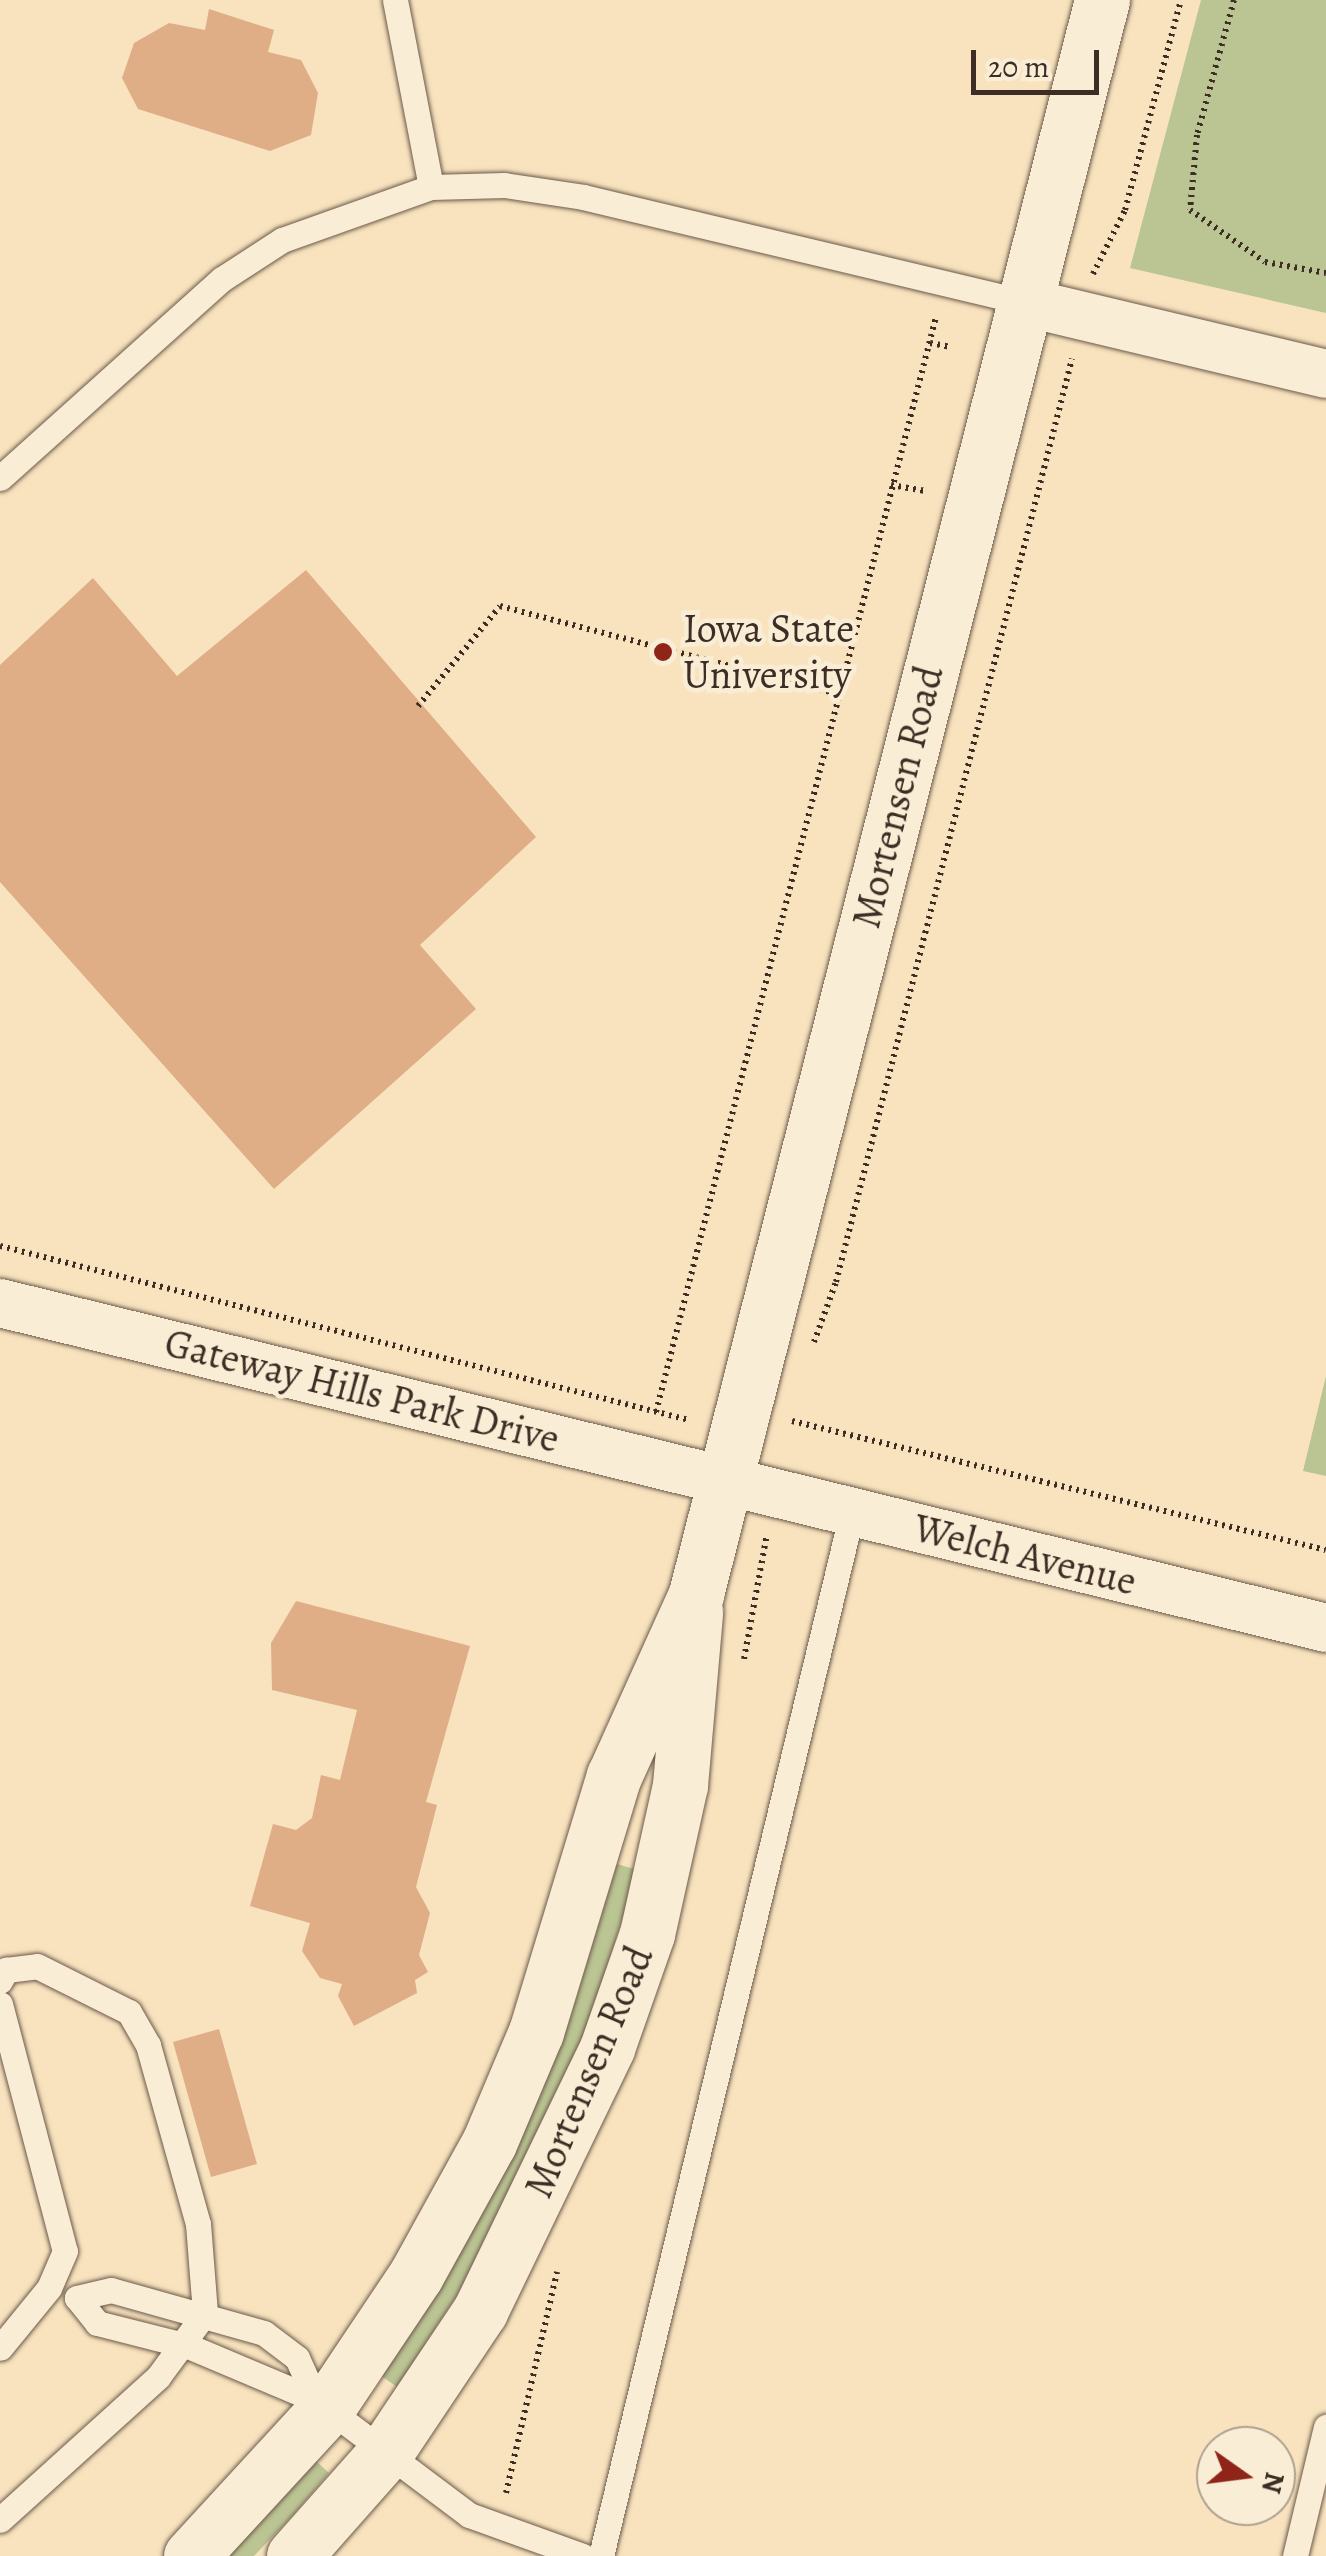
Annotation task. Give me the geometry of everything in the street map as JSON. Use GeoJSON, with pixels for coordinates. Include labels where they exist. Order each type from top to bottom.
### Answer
{"type":"FeatureCollection","features":[{"type":"Feature","properties":{"kind":"street","name":"Mortensen Road"},"geometry":{"type":"LineString","coordinates":[[294,2556],[384,2453],[480,2311],[607,2048],[647,1934],[680,1786],[696,1594],[1102,0]]}},
{"type":"Feature","properties":{"kind":"street"},"geometry":{"type":"LineString","coordinates":[[1024,302],[1326,374]]}},
{"type":"Feature","properties":{"kind":"street","name":"Gateway Hills Park Drive"},"geometry":{"type":"LineString","coordinates":[[0,1303],[724,1481]]}},
{"type":"Feature","properties":{"kind":"street","name":"Welch Avenue"},"geometry":{"type":"LineString","coordinates":[[724,1481],[1326,1628]]}},
{"type":"Feature","properties":{"kind":"street","name":"Mortensen Road"},"geometry":{"type":"LineString","coordinates":[[191,2556],[321,2404],[416,2275],[489,2143],[548,1996],[614,1776],[696,1594]]}},
{"type":"Feature","properties":{"kind":"lane"},"geometry":{"type":"LineString","coordinates":[[395,0],[431,187]]}},
{"type":"Feature","properties":{"kind":"lane"},"geometry":{"type":"LineString","coordinates":[[0,478],[222,279],[282,240],[431,187],[504,185],[583,196],[1024,302]]}},
{"type":"Feature","properties":{"kind":"lane"},"geometry":{"type":"LineString","coordinates":[[601,2556],[852,1512]]}},
{"type":"Feature","properties":{"kind":"lane"},"geometry":{"type":"LineString","coordinates":[[0,1981],[6,1970],[37,1966],[129,2012],[148,2046],[198,2224],[205,2314],[188,2346],[92,2443],[0,2520]]}},
{"type":"Feature","properties":{"kind":"lane"},"geometry":{"type":"LineString","coordinates":[[0,2004],[65,2251],[49,2288],[0,2348]]}},
{"type":"Feature","properties":{"kind":"lane"},"geometry":{"type":"LineString","coordinates":[[49,2288],[77,2298],[97,2323],[188,2346],[321,2404],[384,2453],[497,2530],[583,2556]]}},
{"type":"Feature","properties":{"kind":"lane"},"geometry":{"type":"LineString","coordinates":[[77,2298],[112,2290],[264,2333],[298,2358],[321,2404]]}},
{"type":"Feature","properties":{"kind":"lane"},"geometry":{"type":"LineString","coordinates":[[1295,2556],[1326,2426]]}},
{"type":"Feature","properties":{"kind":"path"},"geometry":{"type":"LineString","coordinates":[[1092,276],[1125,210],[1180,0]]}},
{"type":"Feature","properties":{"kind":"path"},"geometry":{"type":"LineString","coordinates":[[1234,0],[1197,134],[1190,210],[1265,262],[1326,272]]}},
{"type":"Feature","properties":{"kind":"path"},"geometry":{"type":"LineString","coordinates":[[656,1412],[936,317]]}},
{"type":"Feature","properties":{"kind":"path"},"geometry":{"type":"LineString","coordinates":[[930,343],[950,347]]}},
{"type":"Feature","properties":{"kind":"path"},"geometry":{"type":"LineString","coordinates":[[810,1351],[836,1282],[1075,348]]}},
{"type":"Feature","properties":{"kind":"path"},"geometry":{"type":"LineString","coordinates":[[891,484],[924,491]]}},
{"type":"Feature","properties":{"kind":"path"},"geometry":{"type":"LineString","coordinates":[[418,706],[500,606],[837,694]]}},
{"type":"Feature","properties":{"kind":"path"},"geometry":{"type":"LineString","coordinates":[[0,1246],[689,1420]]}},
{"type":"Feature","properties":{"kind":"path"},"geometry":{"type":"LineString","coordinates":[[792,1421],[1326,1550]]}},
{"type":"Feature","properties":{"kind":"path"},"geometry":{"type":"LineString","coordinates":[[497,2530],[558,2254]]}},
{"type":"Feature","properties":{"kind":"green space"},"geometry":{"type":"Polygon","coordinates":[[[1201,0],[1326,0],[1326,313],[1130,268],[1201,0]]]}},
{"type":"Feature","properties":{"kind":"green space"},"geometry":{"type":"Polygon","coordinates":[[[1326,1376],[1326,1476],[1303,1471],[1326,1376]]]}},
{"type":"Feature","properties":{"kind":"green space"},"geometry":{"type":"Polygon","coordinates":[[[617,1864],[638,1870],[586,2032],[467,2280],[397,2387],[380,2375],[531,2113],[568,2025],[617,1864]]]}},
{"type":"Feature","properties":{"kind":"green space"},"geometry":{"type":"Polygon","coordinates":[[[315,2460],[329,2473],[293,2515],[254,2556],[228,2556],[315,2460]]]}},
{"type":"Feature","properties":{"kind":"building"},"geometry":{"type":"Polygon","coordinates":[[[209,9],[274,30],[268,52],[301,60],[318,93],[311,135],[270,151],[138,109],[122,78],[134,43],[169,23],[205,30],[209,9]]]}},
{"type":"Feature","properties":{"kind":"building"},"geometry":{"type":"Polygon","coordinates":[[[306,570],[536,837],[420,945],[476,1009],[274,1189],[0,882],[0,665],[93,578],[177,676],[306,570]]]}},
{"type":"Feature","properties":{"kind":"building"},"geometry":{"type":"Polygon","coordinates":[[[296,1601],[470,1646],[426,1802],[437,1805],[416,1887],[430,1913],[419,1955],[428,1972],[415,1980],[417,1993],[354,2026],[338,1996],[342,1984],[320,1978],[302,1951],[310,1923],[250,1906],[273,1824],[296,1830],[312,1818],[321,1775],[340,1780],[357,1710],[272,1690],[271,1643],[296,1601]]]}},
{"type":"Feature","properties":{"kind":"building"},"geometry":{"type":"Polygon","coordinates":[[[219,2029],[257,2164],[211,2177],[173,2042],[219,2029]]]}},
{"type":"Feature","properties":{"kind":"place","name":"Iowa State University"},"geometry":{"type":"Point","coordinates":[663,652]}}]}
